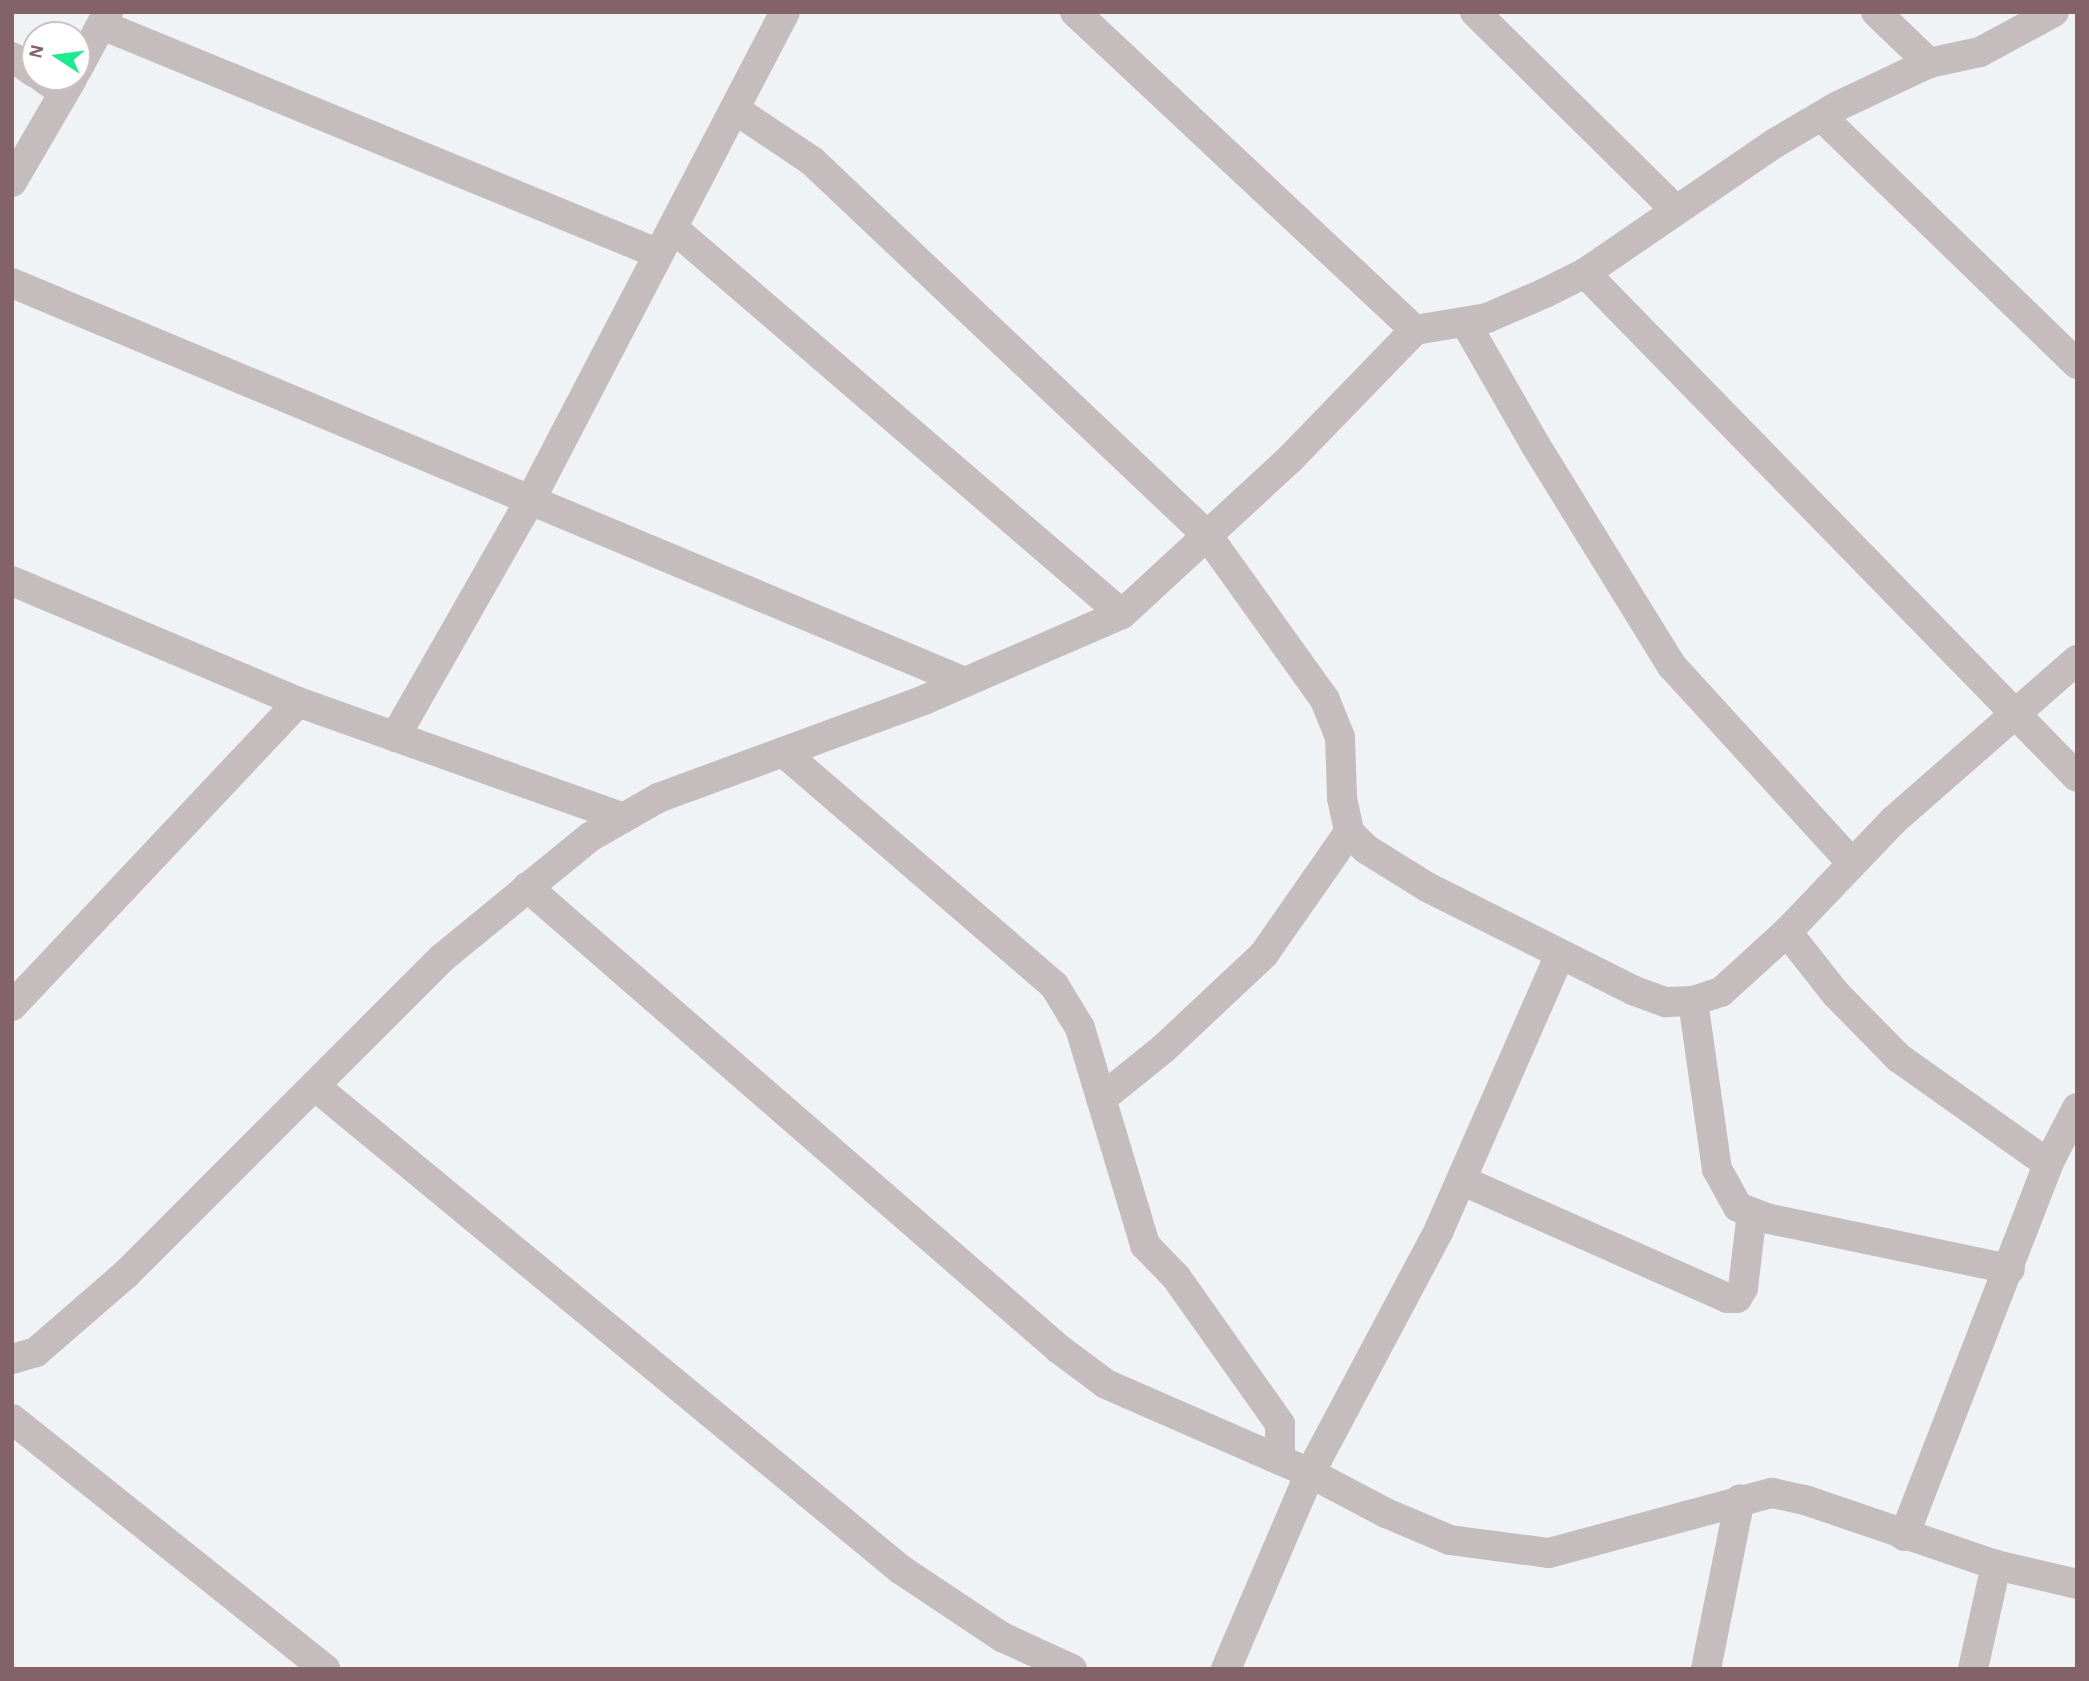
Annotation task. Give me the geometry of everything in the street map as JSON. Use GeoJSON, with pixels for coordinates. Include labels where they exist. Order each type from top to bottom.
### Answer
{"type":"FeatureCollection","features":[{"type":"Feature","properties":{"kind":"street"},"geometry":{"type":"LineString","coordinates":[[395,737],[531,499],[785,12]]}},
{"type":"Feature","properties":{"kind":"street"},"geometry":{"type":"LineString","coordinates":[[1075,12],[1415,330]]}},
{"type":"Feature","properties":{"kind":"street"},"geometry":{"type":"LineString","coordinates":[[1475,12],[1676,210]]}},
{"type":"Feature","properties":{"kind":"street"},"geometry":{"type":"LineString","coordinates":[[1876,12],[1929,63]]}},
{"type":"Feature","properties":{"kind":"street"},"geometry":{"type":"LineString","coordinates":[[12,1359],[36,1352],[126,1274],[316,1087],[442,958],[590,837],[658,797],[965,682],[1122,614],[1289,460],[1415,330],[1487,318],[1585,273],[1821,116],[1929,63],[1980,52],[2054,12]]}},
{"type":"Feature","properties":{"kind":"street"},"geometry":{"type":"LineString","coordinates":[[91,39],[105,19],[659,254]]}},
{"type":"Feature","properties":{"kind":"street"},"geometry":{"type":"LineString","coordinates":[[12,182],[58,91]]}},
{"type":"Feature","properties":{"kind":"street"},"geometry":{"type":"LineString","coordinates":[[736,110],[812,160],[1207,535],[1325,700],[1340,737],[1342,798],[1349,832],[1366,849],[1427,887],[1635,991],[1667,1002],[1693,1002],[1720,992],[1787,932],[1894,820],[2077,660]]}},
{"type":"Feature","properties":{"kind":"street"},"geometry":{"type":"LineString","coordinates":[[1821,116],[2077,364]]}},
{"type":"Feature","properties":{"kind":"street"},"geometry":{"type":"LineString","coordinates":[[673,228],[1122,614]]}},
{"type":"Feature","properties":{"kind":"street"},"geometry":{"type":"LineString","coordinates":[[1585,273],[2077,777]]}},
{"type":"Feature","properties":{"kind":"street"},"geometry":{"type":"LineString","coordinates":[[12,283],[965,682]]}},
{"type":"Feature","properties":{"kind":"street"},"geometry":{"type":"LineString","coordinates":[[1465,322],[1536,446],[1672,666],[1852,863]]}},
{"type":"Feature","properties":{"kind":"street"},"geometry":{"type":"LineString","coordinates":[[12,582],[298,702],[623,818]]}},
{"type":"Feature","properties":{"kind":"street"},"geometry":{"type":"LineString","coordinates":[[12,1006],[298,702]]}},
{"type":"Feature","properties":{"kind":"street"},"geometry":{"type":"LineString","coordinates":[[783,752],[1054,985],[1080,1028],[1145,1245],[1176,1277],[1280,1424],[1280,1460]]}},
{"type":"Feature","properties":{"kind":"street"},"geometry":{"type":"LineString","coordinates":[[1101,1099],[1163,1049],[1264,954],[1349,832]]}},
{"type":"Feature","properties":{"kind":"street"},"geometry":{"type":"LineString","coordinates":[[527,887],[1059,1349],[1106,1384],[1310,1473],[1450,1540],[1549,1553],[1740,1499],[1772,1493],[1805,1500],[1904,1536],[1996,1565],[2077,1584]]}},
{"type":"Feature","properties":{"kind":"street"},"geometry":{"type":"LineString","coordinates":[[1787,932],[1836,994],[1899,1058],[2048,1164]]}},
{"type":"Feature","properties":{"kind":"street"},"geometry":{"type":"LineString","coordinates":[[1226,1669],[1310,1473],[1461,1180],[1560,955]]}},
{"type":"Feature","properties":{"kind":"street"},"geometry":{"type":"LineString","coordinates":[[1693,1002],[1717,1169],[1738,1207],[1752,1213],[2010,1269]]}},
{"type":"Feature","properties":{"kind":"street"},"geometry":{"type":"LineString","coordinates":[[316,1087],[900,1569],[1002,1636],[1072,1669]]}},
{"type":"Feature","properties":{"kind":"street"},"geometry":{"type":"LineString","coordinates":[[1904,1536],[2010,1269],[2048,1164],[2077,1108]]}},
{"type":"Feature","properties":{"kind":"street"},"geometry":{"type":"LineString","coordinates":[[1461,1180],[1727,1298],[1737,1298],[1743,1288],[1752,1213]]}},
{"type":"Feature","properties":{"kind":"street"},"geometry":{"type":"LineString","coordinates":[[12,1419],[325,1669]]}},
{"type":"Feature","properties":{"kind":"street"},"geometry":{"type":"LineString","coordinates":[[1706,1669],[1740,1499]]}},
{"type":"Feature","properties":{"kind":"street"},"geometry":{"type":"LineString","coordinates":[[1973,1669],[1996,1565]]}}]}
